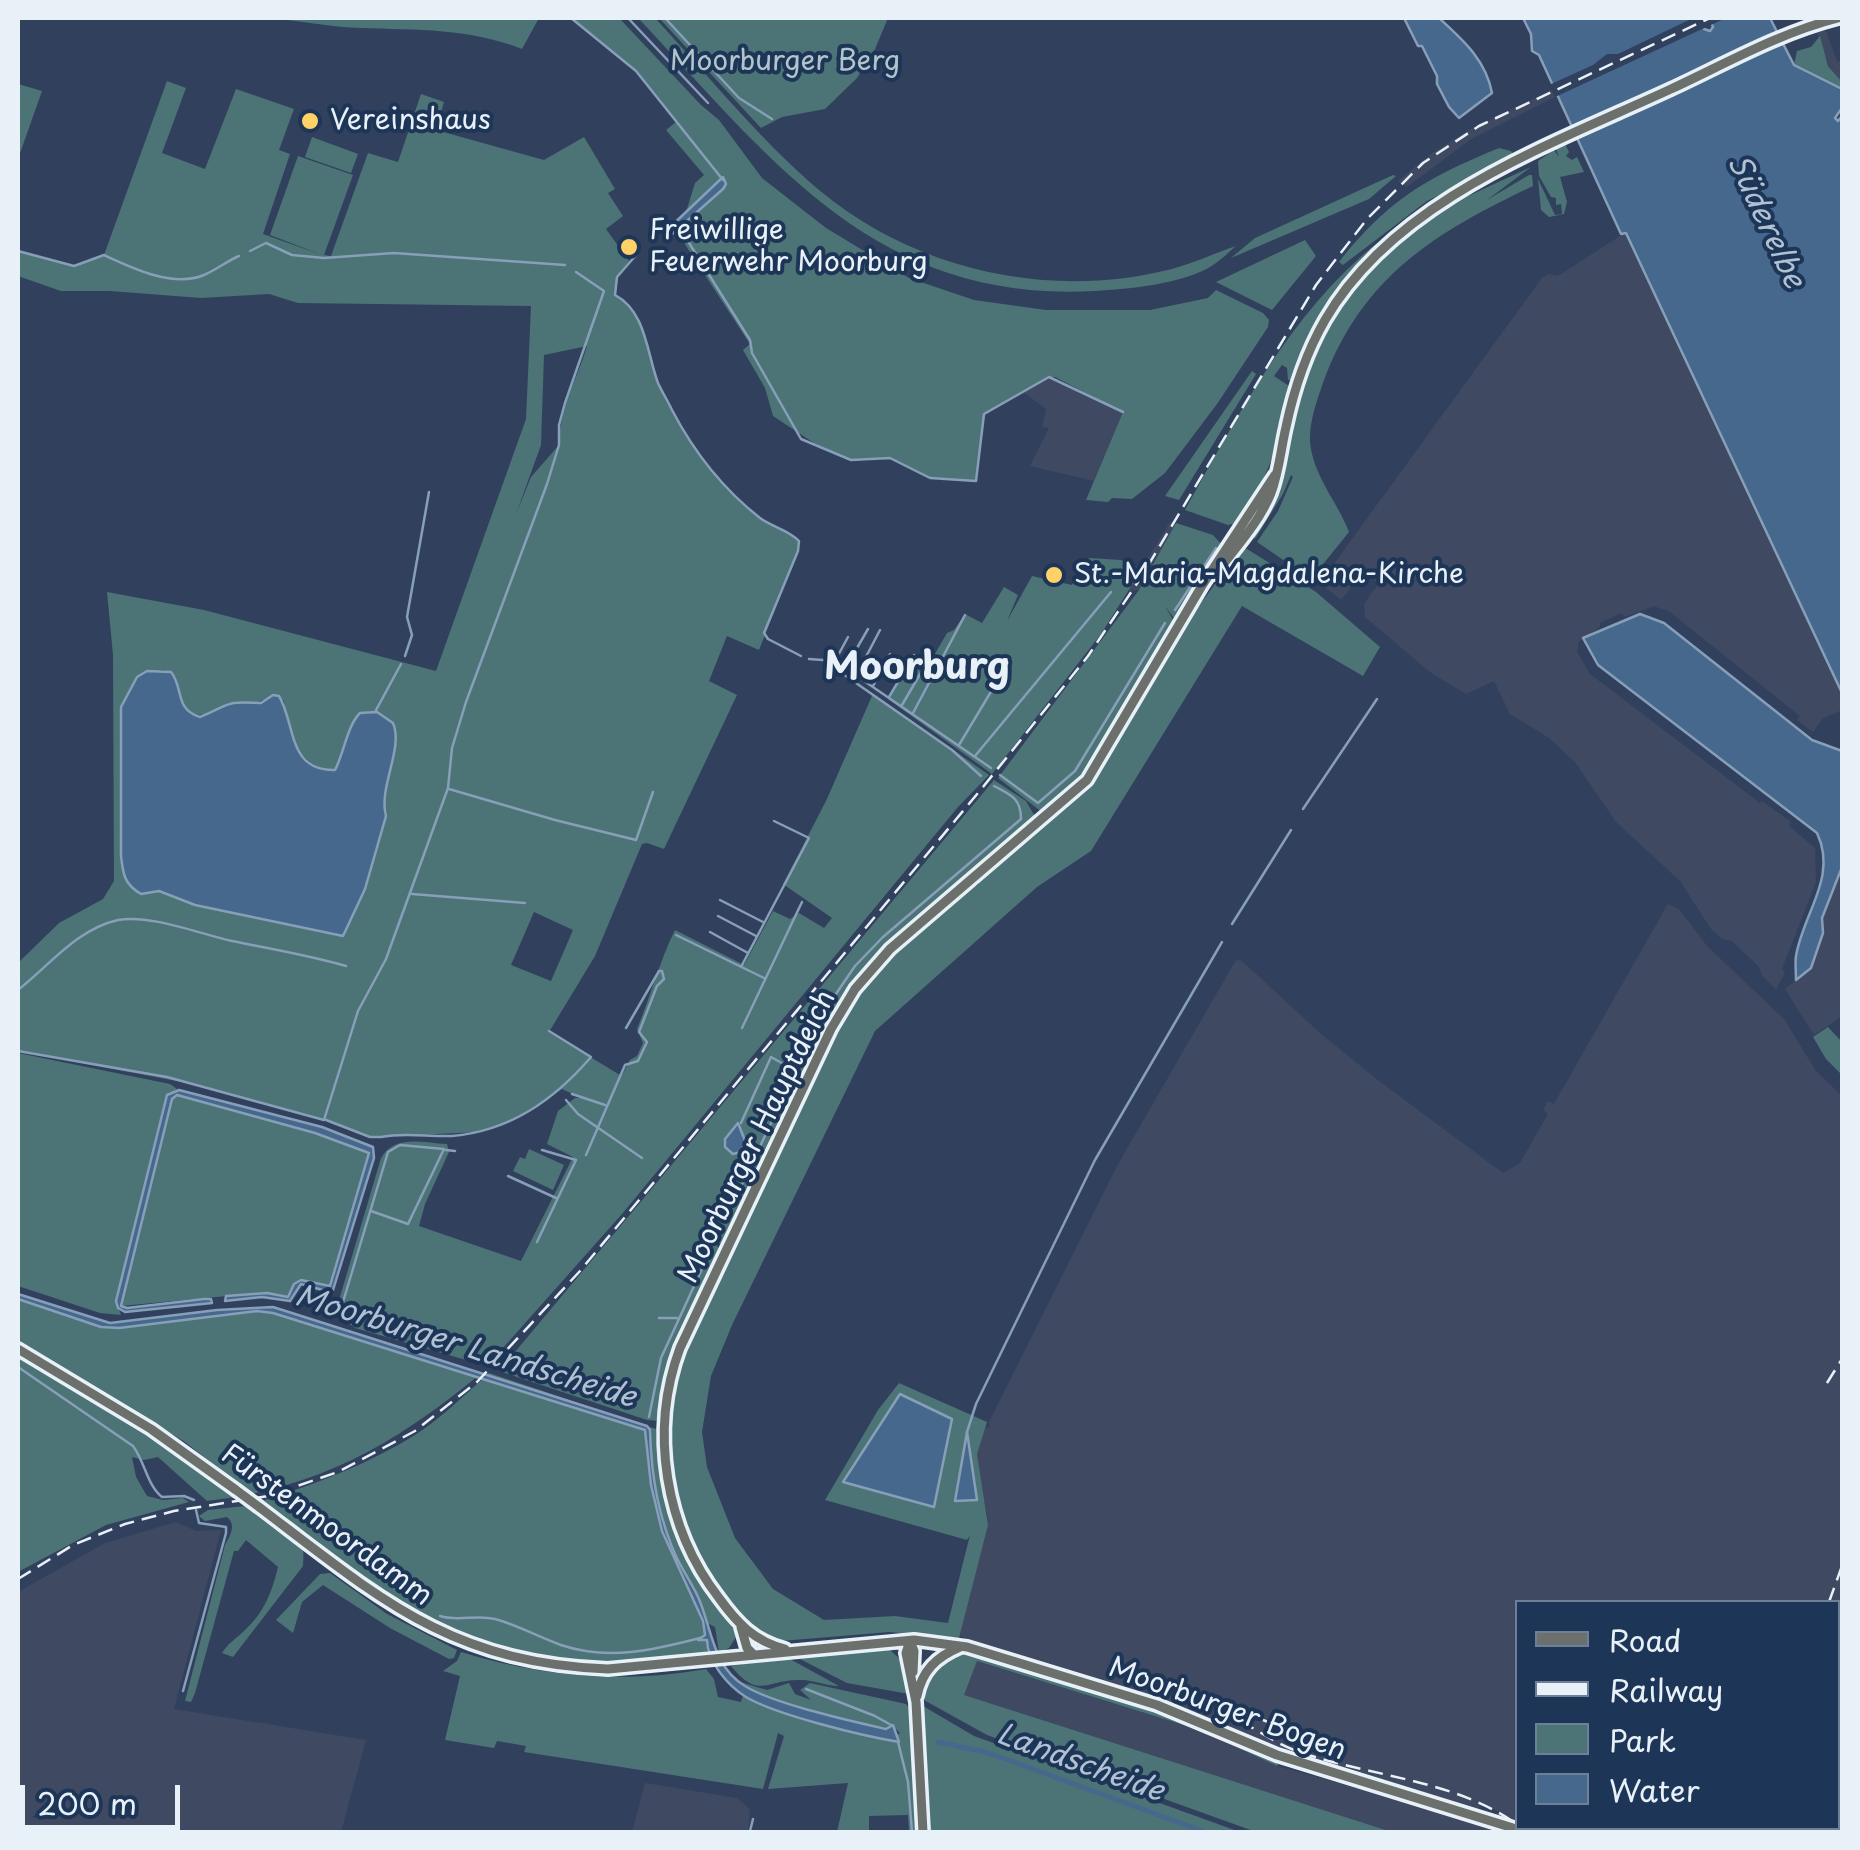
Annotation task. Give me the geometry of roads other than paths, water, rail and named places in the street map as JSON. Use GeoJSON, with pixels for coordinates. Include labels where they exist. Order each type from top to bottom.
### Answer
{"type":"FeatureCollection","features":[{"type":"Feature","properties":{"kind":"main road","name":"Moorburger Hauptdeich"},"geometry":{"type":"LineString","coordinates":[[753,1636],[740,1626],[712,1590],[691,1555],[670,1495],[664,1444],[666,1406],[686,1336],[831,1029],[855,990],[896,944],[1082,785],[1095,768],[1196,600],[1268,500],[1307,356],[1326,318],[1360,271],[1426,214],[1494,173],[1782,37],[1834,21]]}},
{"type":"Feature","properties":{"kind":"main road","name":"Fürstenmoordamm"},"geometry":{"type":"LineString","coordinates":[[18,1349],[163,1436],[407,1616],[476,1647],[567,1667],[628,1668],[910,1641]]}},
{"type":"Feature","properties":{"kind":"main road","name":"Moorburger Hauptdeich"},"geometry":{"type":"LineString","coordinates":[[740,1626],[754,1655]]}},
{"type":"Feature","properties":{"kind":"main road"},"geometry":{"type":"LineString","coordinates":[[732,1656],[740,1626]]}},
{"type":"Feature","properties":{"kind":"main road"},"geometry":{"type":"LineString","coordinates":[[754,1655],[753,1636],[785,1648]]}},
{"type":"Feature","properties":{"kind":"main road","name":"Fürstenmoordamm"},"geometry":{"type":"LineString","coordinates":[[754,1655],[880,1637],[910,1641]]}},
{"type":"Feature","properties":{"kind":"main road"},"geometry":{"type":"LineString","coordinates":[[910,1641],[906,1647],[907,1662],[916,1702],[923,1832]]}},
{"type":"Feature","properties":{"kind":"main road"},"geometry":{"type":"LineString","coordinates":[[910,1641],[914,1651],[912,1678]]}},
{"type":"Feature","properties":{"kind":"main road","name":"Moorburger Bogen"},"geometry":{"type":"LineString","coordinates":[[910,1641],[963,1646],[1157,1705],[1277,1755],[1515,1829]]}},
{"type":"Feature","properties":{"kind":"main road"},"geometry":{"type":"LineString","coordinates":[[878,1643],[894,1648],[907,1662]]}},
{"type":"Feature","properties":{"kind":"main road"},"geometry":{"type":"LineString","coordinates":[[916,1702],[925,1672],[945,1654],[963,1646]]}},
{"type":"Feature","properties":{"kind":"water"},"geometry":{"type":"Polygon","coordinates":[[[1404,18],[1439,18],[1479,61],[1492,93],[1459,118],[1449,107],[1422,46],[1418,46],[1404,18]]]}},
{"type":"Feature","properties":{"kind":"water","name":"Süderelbe"},"geometry":{"type":"Polygon","coordinates":[[[1523,18],[1698,18],[1704,29],[1710,31],[1713,27],[1709,18],[1770,18],[1794,65],[1842,89],[1842,108],[1835,118],[1838,121],[1842,116],[1842,693],[1626,233],[1621,234],[1539,55],[1532,51],[1531,34],[1523,18]]]}},
{"type":"Feature","properties":{"kind":"water"},"geometry":{"type":"Polygon","coordinates":[[[723,177],[723,189],[671,235],[666,231],[723,177]]]}},
{"type":"Feature","properties":{"kind":"water"},"geometry":{"type":"Polygon","coordinates":[[[1640,614],[1664,623],[1812,740],[1842,751],[1842,867],[1822,918],[1823,933],[1811,968],[1796,980],[1800,940],[1824,865],[1817,833],[1598,665],[1583,638],[1640,614]]]}},
{"type":"Feature","properties":{"kind":"water"},"geometry":{"type":"Polygon","coordinates":[[[147,671],[171,672],[186,709],[200,717],[228,704],[261,703],[273,695],[279,696],[295,744],[308,763],[320,768],[335,770],[360,713],[377,712],[393,723],[396,733],[385,793],[386,816],[365,889],[343,936],[195,905],[159,891],[141,894],[128,882],[121,856],[121,707],[137,677],[147,671]]]}},
{"type":"Feature","properties":{"kind":"water"},"geometry":{"type":"Polygon","coordinates":[[[179,1090],[322,1127],[373,1147],[374,1158],[333,1290],[301,1284],[290,1301],[262,1297],[225,1301],[226,1296],[267,1293],[288,1297],[294,1284],[301,1280],[330,1286],[369,1153],[315,1133],[177,1095],[172,1099],[121,1306],[204,1299],[211,1299],[212,1303],[125,1312],[118,1308],[116,1301],[167,1095],[179,1090]]]}},
{"type":"Feature","properties":{"kind":"water"},"geometry":{"type":"Polygon","coordinates":[[[738,1123],[746,1143],[741,1152],[733,1154],[725,1147],[725,1139],[738,1123]]]}},
{"type":"Feature","properties":{"kind":"water"},"geometry":{"type":"Polygon","coordinates":[[[18,1294],[110,1323],[273,1307],[647,1426],[665,1527],[726,1669],[745,1686],[774,1699],[886,1729],[893,1725],[899,1742],[778,1711],[746,1697],[726,1680],[711,1656],[707,1640],[698,1640],[705,1635],[703,1621],[662,1531],[651,1485],[645,1430],[273,1313],[257,1311],[101,1327],[18,1299],[18,1294]]]}},
{"type":"Feature","properties":{"kind":"water"},"geometry":{"type":"Polygon","coordinates":[[[900,1394],[952,1419],[934,1507],[843,1482],[900,1394]]]}},
{"type":"Feature","properties":{"kind":"water"},"geometry":{"type":"Polygon","coordinates":[[[967,1432],[977,1500],[955,1501],[967,1432]]]}},
{"type":"Feature","properties":{"kind":"water"},"geometry":{"type":"Polygon","coordinates":[[[1842,1703],[1842,1832],[1792,1832],[1840,1830],[1842,1703]]]}},
{"type":"Feature","properties":{"kind":"waterway"},"geometry":{"type":"LineString","coordinates":[[571,18],[636,71],[723,180]]}},
{"type":"Feature","properties":{"kind":"waterway"},"geometry":{"type":"LineString","coordinates":[[628,18],[708,103]]}},
{"type":"Feature","properties":{"kind":"waterway"},"geometry":{"type":"LineString","coordinates":[[665,18],[739,98],[772,119]]}},
{"type":"Feature","properties":{"kind":"waterway"},"geometry":{"type":"LineString","coordinates":[[679,227],[750,340],[752,353],[801,439],[851,460],[890,458],[930,478],[976,481],[984,414],[1049,377],[1123,412]]}},
{"type":"Feature","properties":{"kind":"waterway"},"geometry":{"type":"LineString","coordinates":[[250,251],[266,243],[292,255],[324,258],[394,253],[565,265]]}},
{"type":"Feature","properties":{"kind":"waterway"},"geometry":{"type":"LineString","coordinates":[[18,251],[74,266],[104,255],[153,275],[179,279],[204,275],[239,256]]}},
{"type":"Feature","properties":{"kind":"waterway"},"geometry":{"type":"LineString","coordinates":[[637,254],[617,277],[615,295],[639,322],[658,383],[681,426],[710,469],[734,495],[760,518],[799,541],[764,633],[801,656]]}},
{"type":"Feature","properties":{"kind":"waterway"},"geometry":{"type":"LineString","coordinates":[[18,1051],[167,1077],[324,1120],[358,1011],[386,959],[448,788],[452,748],[466,702],[559,445],[565,403],[604,291],[576,272]]}},
{"type":"Feature","properties":{"kind":"waterway"},"geometry":{"type":"LineString","coordinates":[[405,656],[412,635],[407,617],[429,492]]}},
{"type":"Feature","properties":{"kind":"waterway"},"geometry":{"type":"LineString","coordinates":[[1175,610],[1216,548]]}},
{"type":"Feature","properties":{"kind":"waterway"},"geometry":{"type":"LineString","coordinates":[[975,756],[1111,592]]}},
{"type":"Feature","properties":{"kind":"waterway"},"geometry":{"type":"LineString","coordinates":[[913,713],[965,615]]}},
{"type":"Feature","properties":{"kind":"waterway"},"geometry":{"type":"LineString","coordinates":[[1000,775],[1038,803],[1075,771],[1165,623]]}},
{"type":"Feature","properties":{"kind":"waterway"},"geometry":{"type":"LineString","coordinates":[[846,667],[868,629]]}},
{"type":"Feature","properties":{"kind":"waterway"},"geometry":{"type":"LineString","coordinates":[[857,674],[880,630]]}},
{"type":"Feature","properties":{"kind":"waterway"},"geometry":{"type":"LineString","coordinates":[[848,637],[835,661],[991,768]]}},
{"type":"Feature","properties":{"kind":"waterway"},"geometry":{"type":"LineString","coordinates":[[873,686],[890,654]]}},
{"type":"Feature","properties":{"kind":"waterway"},"geometry":{"type":"LineString","coordinates":[[889,697],[914,655]]}},
{"type":"Feature","properties":{"kind":"waterway"},"geometry":{"type":"LineString","coordinates":[[809,659],[823,660],[952,750],[981,776]]}},
{"type":"Feature","properties":{"kind":"waterway"},"geometry":{"type":"LineString","coordinates":[[959,745],[1010,660]]}},
{"type":"Feature","properties":{"kind":"waterway"},"geometry":{"type":"LineString","coordinates":[[375,712],[401,664]]}},
{"type":"Feature","properties":{"kind":"waterway"},"geometry":{"type":"LineString","coordinates":[[902,705],[926,664]]}},
{"type":"Feature","properties":{"kind":"waterway"},"geometry":{"type":"LineString","coordinates":[[1303,809],[1377,699]]}},
{"type":"Feature","properties":{"kind":"waterway"},"geometry":{"type":"LineString","coordinates":[[717,1236],[720,1228],[714,1219],[716,1211],[733,1203],[825,1010],[855,966],[883,937],[1021,819],[1017,802],[994,786]]}},
{"type":"Feature","properties":{"kind":"waterway"},"geometry":{"type":"LineString","coordinates":[[449,789],[636,840],[653,792]]}},
{"type":"Feature","properties":{"kind":"waterway"},"geometry":{"type":"LineString","coordinates":[[741,967],[809,838],[774,821]]}},
{"type":"Feature","properties":{"kind":"waterway"},"geometry":{"type":"LineString","coordinates":[[1232,924],[1291,830]]}},
{"type":"Feature","properties":{"kind":"waterway"},"geometry":{"type":"LineString","coordinates":[[412,894],[525,903]]}},
{"type":"Feature","properties":{"kind":"waterway"},"geometry":{"type":"LineString","coordinates":[[720,900],[763,922]]}},
{"type":"Feature","properties":{"kind":"waterway"},"geometry":{"type":"LineString","coordinates":[[742,1028],[802,902]]}},
{"type":"Feature","properties":{"kind":"waterway"},"geometry":{"type":"LineString","coordinates":[[718,916],[756,936]]}},
{"type":"Feature","properties":{"kind":"waterway"},"geometry":{"type":"LineString","coordinates":[[18,990],[89,931],[131,919],[160,922],[346,966]]}},
{"type":"Feature","properties":{"kind":"waterway"},"geometry":{"type":"LineString","coordinates":[[710,932],[748,953]]}},
{"type":"Feature","properties":{"kind":"waterway"},"geometry":{"type":"LineString","coordinates":[[676,935],[764,978]]}},
{"type":"Feature","properties":{"kind":"waterway"},"geometry":{"type":"LineString","coordinates":[[967,1432],[976,1404],[1095,1160],[1222,942]]}},
{"type":"Feature","properties":{"kind":"waterway"},"geometry":{"type":"LineString","coordinates":[[586,1155],[625,1065],[638,1061],[647,1042],[639,1032],[657,986],[664,979],[662,971],[626,1028]]}},
{"type":"Feature","properties":{"kind":"waterway"},"geometry":{"type":"LineString","coordinates":[[326,1120],[370,1137],[452,1136],[493,1128],[546,1100],[591,1057],[549,1031]]}},
{"type":"Feature","properties":{"kind":"waterway"},"geometry":{"type":"LineString","coordinates":[[741,1123],[771,1057],[794,1070]]}},
{"type":"Feature","properties":{"kind":"waterway"},"geometry":{"type":"LineString","coordinates":[[572,1094],[605,1105]]}},
{"type":"Feature","properties":{"kind":"waterway"},"geometry":{"type":"LineString","coordinates":[[566,1100],[578,1114],[642,1158]]}},
{"type":"Feature","properties":{"kind":"waterway","name":"Moorburger Landscheide"},"geometry":{"type":"LineString","coordinates":[[340,1312],[388,1152],[400,1145],[444,1149],[408,1224],[371,1211]]}},
{"type":"Feature","properties":{"kind":"waterway"},"geometry":{"type":"LineString","coordinates":[[446,1150],[455,1151]]}},
{"type":"Feature","properties":{"kind":"waterway"},"geometry":{"type":"LineString","coordinates":[[537,1242],[576,1160],[542,1150]]}},
{"type":"Feature","properties":{"kind":"waterway"},"geometry":{"type":"LineString","coordinates":[[508,1176],[556,1198]]}},
{"type":"Feature","properties":{"kind":"waterway"},"geometry":{"type":"LineString","coordinates":[[649,1417],[661,1358],[712,1247]]}},
{"type":"Feature","properties":{"kind":"waterway"},"geometry":{"type":"LineString","coordinates":[[659,1318],[677,1318]]}},
{"type":"Feature","properties":{"kind":"waterway"},"geometry":{"type":"LineString","coordinates":[[18,1367],[133,1446],[162,1497],[184,1496],[194,1500]]}},
{"type":"Feature","properties":{"kind":"waterway"},"geometry":{"type":"LineString","coordinates":[[183,1691],[226,1533],[226,1527],[199,1523],[196,1510]]}},
{"type":"Feature","properties":{"kind":"waterway"},"geometry":{"type":"LineString","coordinates":[[440,1616],[495,1619],[561,1645],[596,1652],[648,1650],[700,1638]]}},
{"type":"Feature","properties":{"kind":"waterway"},"geometry":{"type":"LineString","coordinates":[[806,1689],[891,1725]]}},
{"type":"Feature","properties":{"kind":"waterway"},"geometry":{"type":"LineString","coordinates":[[898,1742],[908,1782],[912,1832]]}},
{"type":"Feature","properties":{"kind":"waterway","name":"Landscheide"},"geometry":{"type":"LineString","coordinates":[[938,1742],[989,1753],[1205,1832]]}},
{"type":"Feature","properties":{"kind":"waterway"},"geometry":{"type":"LineString","coordinates":[[750,1831],[753,1819]]}},
{"type":"Feature","properties":{"kind":"railway"},"geometry":{"type":"LineString","coordinates":[[18,1579],[73,1545],[125,1524],[174,1511],[268,1496],[338,1472],[415,1431],[477,1382],[580,1271],[1088,656],[1140,579],[1316,285],[1367,219],[1423,163],[1479,126],[1710,18]]}},
{"type":"Feature","properties":{"kind":"railway"},"geometry":{"type":"LineString","coordinates":[[1827,1383],[1842,1359]]}},
{"type":"Feature","properties":{"kind":"railway"},"geometry":{"type":"LineString","coordinates":[[1830,1600],[1842,1566]]}},
{"type":"Feature","properties":{"kind":"railway"},"geometry":{"type":"LineString","coordinates":[[1840,1616],[1842,1607]]}},
{"type":"Feature","properties":{"kind":"railway"},"geometry":{"type":"LineString","coordinates":[[1840,1660],[1842,1653]]}},
{"type":"Feature","properties":{"kind":"railway"},"geometry":{"type":"LineString","coordinates":[[1133,1680],[1233,1718],[1294,1750],[1466,1797],[1515,1823]]}},
{"type":"Feature","properties":{"kind":"railway"},"geometry":{"type":"LineString","coordinates":[[1263,1720],[1347,1753]]}},
{"type":"Feature","properties":{"kind":"place","name":"Vereinshaus"},"geometry":{"type":"Point","coordinates":[310,121]}},
{"type":"Feature","properties":{"kind":"place","name":"Freiwillige Feuerwehr Moorburg"},"geometry":{"type":"Point","coordinates":[629,247]}},
{"type":"Feature","properties":{"kind":"place","name":"St.-Maria-Magdalena-Kirche"},"geometry":{"type":"Point","coordinates":[1054,575]}},
{"type":"Feature","properties":{"kind":"district","name":"Moorburg"},"geometry":{"type":"Point","coordinates":[917,669]}},
{"type":"Feature","properties":{"kind":"park label","name":"Moorburger Berg"},"geometry":{"type":"Point","coordinates":[785,62]}}]}
